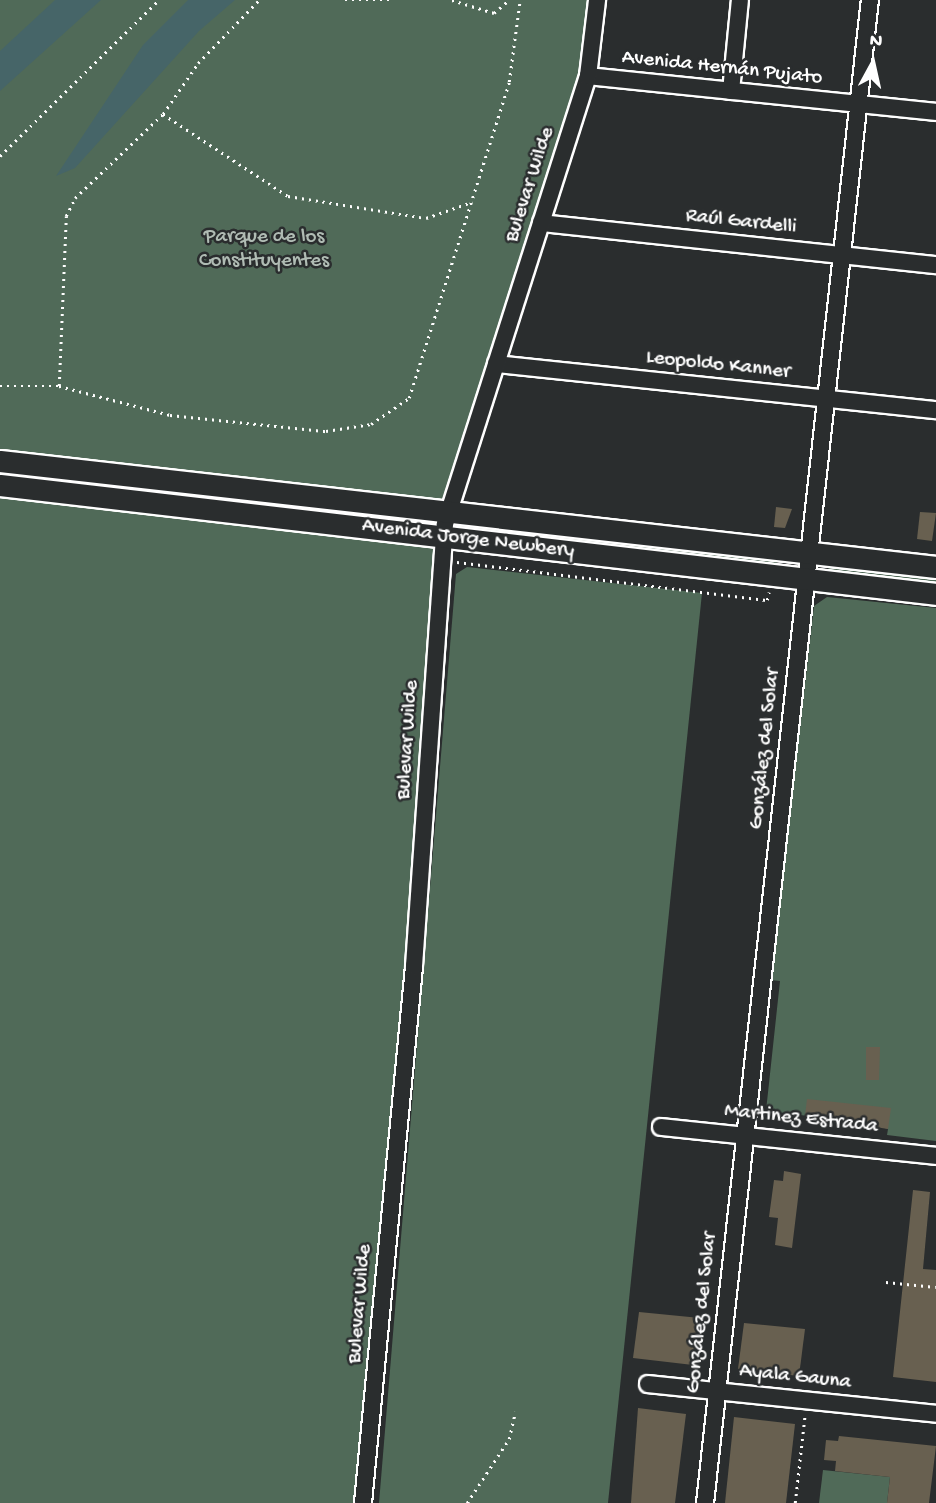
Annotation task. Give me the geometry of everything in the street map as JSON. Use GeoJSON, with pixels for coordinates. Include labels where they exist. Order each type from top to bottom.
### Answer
{"type":"FeatureCollection","features":[{"type":"Feature","properties":{"kind":"main road","name":"Avenida Jorge Newbery"},"geometry":{"type":"LineString","coordinates":[[0,461],[936,566]]}},
{"type":"Feature","properties":{"kind":"main road","name":"Avenida Jorge Newbery"},"geometry":{"type":"LineString","coordinates":[[0,485],[936,594]]}},
{"type":"Feature","properties":{"kind":"street","name":"Bulevar Wilde"},"geometry":{"type":"LineString","coordinates":[[363,1503],[414,966],[448,511],[588,76],[597,0]]}},
{"type":"Feature","properties":{"kind":"street"},"geometry":{"type":"LineString","coordinates":[[731,91],[740,0]]}},
{"type":"Feature","properties":{"kind":"street","name":"González del Solar"},"geometry":{"type":"LineString","coordinates":[[705,1503],[870,0]]}},
{"type":"Feature","properties":{"kind":"street","name":"Avenida Hernán Pujato"},"geometry":{"type":"LineString","coordinates":[[588,76],[936,112]]}},
{"type":"Feature","properties":{"kind":"street","name":"Raúl Gardelli"},"geometry":{"type":"LineString","coordinates":[[541,223],[936,265]]}},
{"type":"Feature","properties":{"kind":"street","name":"Leopoldo Kanner"},"geometry":{"type":"LineString","coordinates":[[496,364],[936,410]]}},
{"type":"Feature","properties":{"kind":"street","name":"Martinez Estrada"},"geometry":{"type":"LineString","coordinates":[[661,1127],[936,1156]]}},
{"type":"Feature","properties":{"kind":"street","name":"Ayala Gauna"},"geometry":{"type":"LineString","coordinates":[[649,1384],[936,1415]]}},
{"type":"Feature","properties":{"kind":"path"},"geometry":{"type":"LineString","coordinates":[[0,156],[159,0]]}},
{"type":"Feature","properties":{"kind":"path"},"geometry":{"type":"LineString","coordinates":[[59,386],[66,216],[75,198],[163,114],[198,63],[260,0]]}},
{"type":"Feature","properties":{"kind":"path"},"geometry":{"type":"LineString","coordinates":[[345,0],[391,0]]}},
{"type":"Feature","properties":{"kind":"path"},"geometry":{"type":"LineString","coordinates":[[452,0],[494,13],[509,0]]}},
{"type":"Feature","properties":{"kind":"path"},"geometry":{"type":"LineString","coordinates":[[0,386],[59,386],[170,415],[265,429],[326,431],[371,424],[409,398],[474,200],[509,82],[520,0]]}},
{"type":"Feature","properties":{"kind":"path"},"geometry":{"type":"LineString","coordinates":[[163,114],[288,196],[426,218],[474,200]]}},
{"type":"Feature","properties":{"kind":"path","name":"Avenida Jorge Newbery"},"geometry":{"type":"LineString","coordinates":[[452,562],[767,600]]}},
{"type":"Feature","properties":{"kind":"path"},"geometry":{"type":"LineString","coordinates":[[886,1282],[936,1287]]}},
{"type":"Feature","properties":{"kind":"path"},"geometry":{"type":"LineString","coordinates":[[796,1503],[806,1401]]}},
{"type":"Feature","properties":{"kind":"path"},"geometry":{"type":"LineString","coordinates":[[467,1503],[509,1439],[515,1412]]}},
{"type":"Feature","properties":{"kind":"green space","name":"Parque de los Constituyentes"},"geometry":{"type":"Polygon","coordinates":[[[0,0],[597,0],[588,76],[448,511],[363,1503],[0,1503],[0,0]]]}},
{"type":"Feature","properties":{"kind":"green space"},"geometry":{"type":"Polygon","coordinates":[[[470,522],[777,560],[776,571],[466,530],[470,522]]]}},
{"type":"Feature","properties":{"kind":"green space"},"geometry":{"type":"Polygon","coordinates":[[[829,563],[936,575],[936,587],[828,576],[829,563]]]}},
{"type":"Feature","properties":{"kind":"green space"},"geometry":{"type":"Polygon","coordinates":[[[467,567],[702,593],[608,1503],[379,1503],[456,574],[467,567]]]}},
{"type":"Feature","properties":{"kind":"green space"},"geometry":{"type":"Polygon","coordinates":[[[827,597],[936,608],[936,1141],[887,1135],[888,1129],[868,1123],[766,1111],[780,981],[771,980],[814,606],[827,597]]]}},
{"type":"Feature","properties":{"kind":"green space"},"geometry":{"type":"Polygon","coordinates":[[[823,1470],[890,1477],[887,1503],[819,1503],[823,1470]]]}},
{"type":"Feature","properties":{"kind":"water"},"geometry":{"type":"Polygon","coordinates":[[[55,0],[101,0],[0,91],[0,51],[55,0]]]}},
{"type":"Feature","properties":{"kind":"water"},"geometry":{"type":"Polygon","coordinates":[[[188,0],[235,0],[199,31],[75,168],[56,176],[143,45],[188,0]]]}},
{"type":"Feature","properties":{"kind":"building"},"geometry":{"type":"Polygon","coordinates":[[[776,507],[792,509],[785,528],[774,527],[776,507]]]}},
{"type":"Feature","properties":{"kind":"building"},"geometry":{"type":"Polygon","coordinates":[[[920,512],[936,513],[932,541],[917,539],[920,512]]]}},
{"type":"Feature","properties":{"kind":"building"},"geometry":{"type":"Polygon","coordinates":[[[866,1047],[880,1047],[879,1080],[866,1080],[866,1047]]]}},
{"type":"Feature","properties":{"kind":"building"},"geometry":{"type":"Polygon","coordinates":[[[807,1099],[891,1108],[888,1129],[805,1116],[807,1099]]]}},
{"type":"Feature","properties":{"kind":"building"},"geometry":{"type":"Polygon","coordinates":[[[784,1171],[801,1174],[792,1248],[775,1245],[778,1218],[769,1217],[774,1180],[783,1181],[784,1171]]]}},
{"type":"Feature","properties":{"kind":"building"},"geometry":{"type":"Polygon","coordinates":[[[913,1190],[930,1192],[923,1269],[936,1270],[936,1382],[893,1377],[913,1190]]]}},
{"type":"Feature","properties":{"kind":"building"},"geometry":{"type":"Polygon","coordinates":[[[639,1312],[700,1318],[693,1365],[633,1358],[639,1312]]]}},
{"type":"Feature","properties":{"kind":"building"},"geometry":{"type":"Polygon","coordinates":[[[744,1323],[805,1329],[799,1376],[738,1369],[744,1323]]]}},
{"type":"Feature","properties":{"kind":"building"},"geometry":{"type":"Polygon","coordinates":[[[638,1408],[686,1414],[675,1503],[631,1503],[638,1408]]]}},
{"type":"Feature","properties":{"kind":"building"},"geometry":{"type":"Polygon","coordinates":[[[734,1417],[795,1424],[786,1503],[725,1503],[734,1417]]]}},
{"type":"Feature","properties":{"kind":"building"},"geometry":{"type":"Polygon","coordinates":[[[839,1436],[936,1446],[929,1503],[887,1503],[890,1477],[835,1471],[836,1461],[824,1460],[826,1440],[838,1441],[839,1436]]]}}]}
